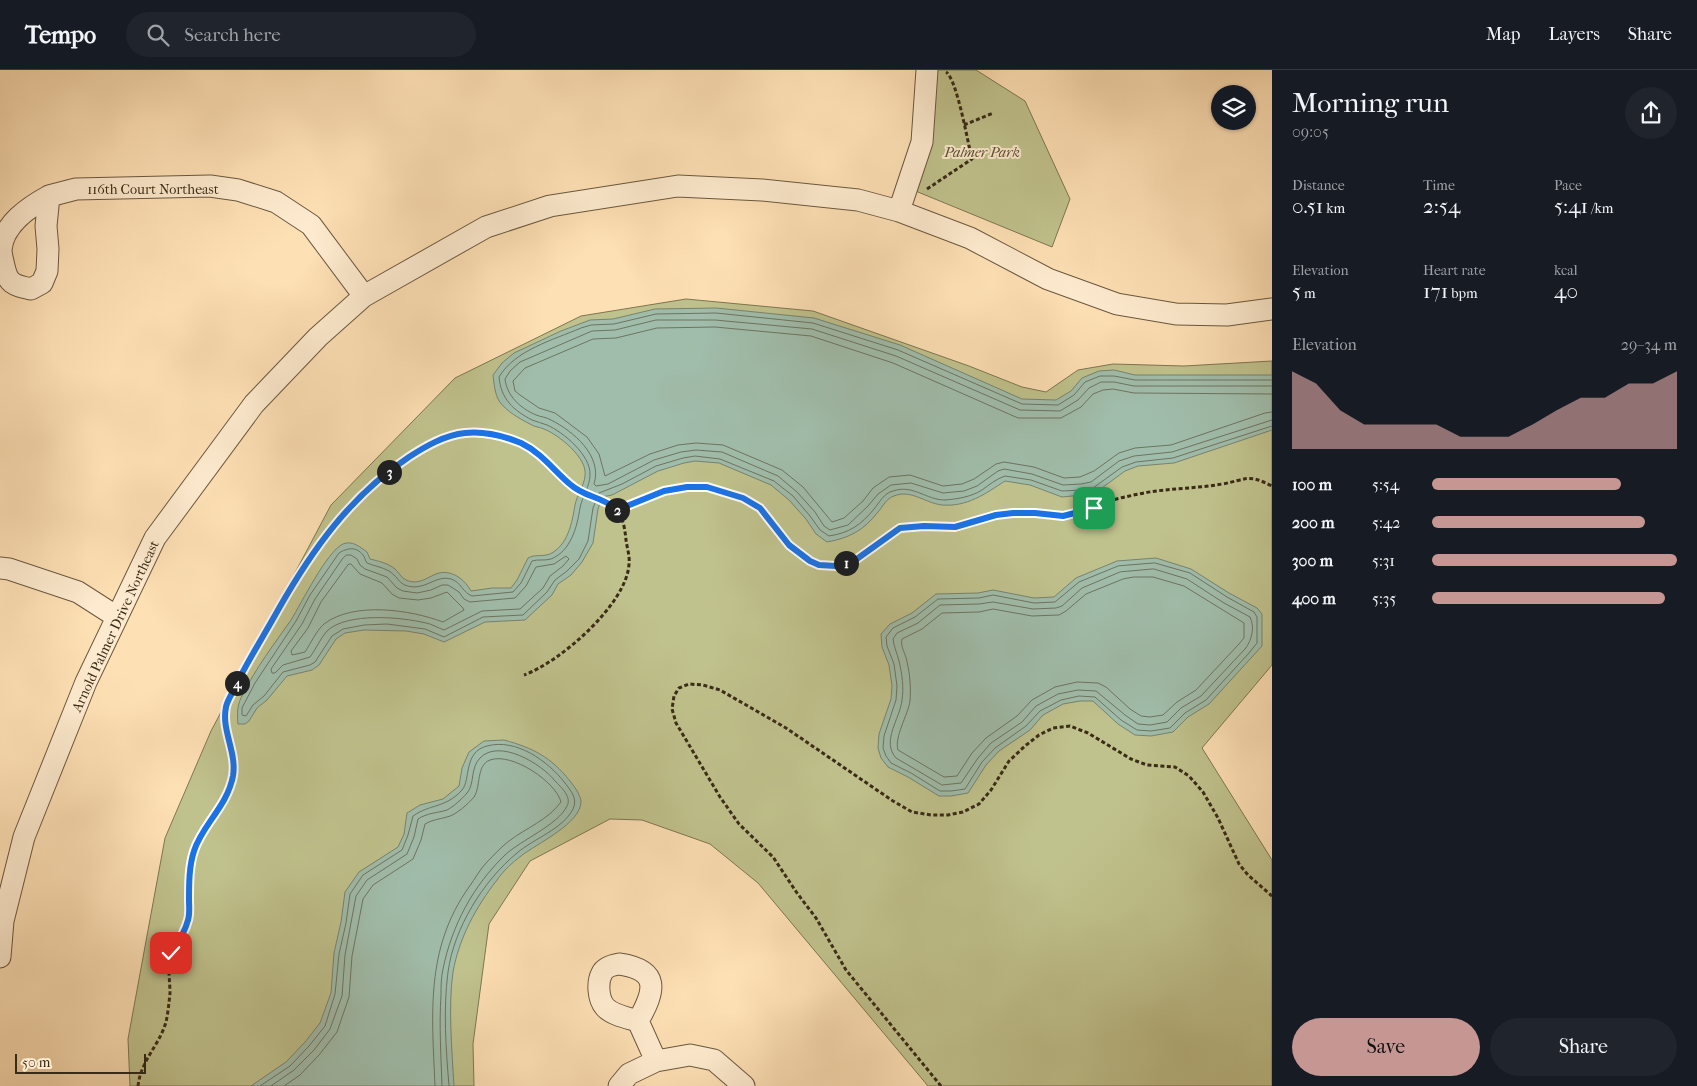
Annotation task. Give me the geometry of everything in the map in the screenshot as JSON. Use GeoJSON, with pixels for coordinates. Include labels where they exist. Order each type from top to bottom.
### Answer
{"type":"FeatureCollection","features":[{"type":"Feature","properties":{"kind":"street"},"geometry":{"type":"LineString","coordinates":[[903,201],[922,142],[927,70]]}},
{"type":"Feature","properties":{"kind":"street","name":"116th Court Northeast"},"geometry":{"type":"LineString","coordinates":[[49,196],[76,189],[210,186],[238,190],[276,202],[311,225],[364,296]]}},
{"type":"Feature","properties":{"kind":"street","name":"Arnold Palmer Drive Northeast"},"geometry":{"type":"LineString","coordinates":[[0,957],[3,921],[24,837],[86,682],[155,538],[254,404],[318,337],[364,296],[486,227],[550,206],[678,186],[762,190],[858,200],[903,201],[1048,279],[1117,304],[1176,314],[1227,315],[1272,309]]}},
{"type":"Feature","properties":{"kind":"street"},"geometry":{"type":"LineString","coordinates":[[0,568],[16,571],[78,592],[117,617]]}},
{"type":"Feature","properties":{"kind":"street"},"geometry":{"type":"LineString","coordinates":[[638,1021],[656,1061]]}},
{"type":"Feature","properties":{"kind":"street"},"geometry":{"type":"LineString","coordinates":[[619,1086],[629,1074],[656,1061],[690,1056],[714,1060],[744,1086]]}},
{"type":"Feature","properties":{"kind":"path"},"geometry":{"type":"LineString","coordinates":[[903,201],[920,196],[931,185],[972,159],[955,89],[950,74],[944,70]]}},
{"type":"Feature","properties":{"kind":"path"},"geometry":{"type":"LineString","coordinates":[[964,125],[993,113]]}},
{"type":"Feature","properties":{"kind":"path"},"geometry":{"type":"LineString","coordinates":[[138,1086],[145,1061],[163,1031],[168,1013],[171,953],[182,936],[188,919],[194,851],[227,795],[233,776],[234,758],[226,724],[226,707],[251,656],[289,591],[331,528],[352,503],[400,463],[422,448],[463,433],[482,433],[503,437],[522,444],[539,454],[571,486],[603,501],[617,510],[625,531],[629,565],[624,582],[604,614],[590,629],[551,661],[524,675]]}},
{"type":"Feature","properties":{"kind":"path"},"geometry":{"type":"LineString","coordinates":[[617,510],[664,491],[687,487],[707,487],[743,498],[760,508],[789,545],[810,561],[819,565],[836,566],[854,561],[900,528],[924,526],[955,527],[996,515],[1013,513],[1063,516],[1076,514],[1110,501],[1140,494],[1173,488],[1223,484],[1250,477],[1272,486]]}},
{"type":"Feature","properties":{"kind":"path"},"geometry":{"type":"LineString","coordinates":[[941,1086],[846,970],[816,918],[773,857],[738,824],[720,797],[676,724],[672,709],[674,696],[679,688],[689,684],[703,685],[720,690],[786,728],[892,801],[912,812],[931,815],[948,815],[963,812],[979,804],[991,790],[1009,761],[1025,746],[1052,728],[1070,726],[1088,733],[1131,759],[1147,766],[1175,768],[1189,776],[1203,792],[1218,818],[1239,864],[1248,875],[1272,896]]}},
{"type":"Feature","properties":{"kind":"green space","name":"Palmer Park"},"geometry":{"type":"Polygon","coordinates":[[[936,70],[976,70],[1025,101],[1070,199],[1052,247],[913,190],[936,70]]]}},
{"type":"Feature","properties":{"kind":"green space"},"geometry":{"type":"Polygon","coordinates":[[[686,299],[813,311],[969,366],[1022,387],[1046,392],[1078,370],[1113,364],[1184,366],[1272,361],[1272,665],[1202,748],[1272,860],[1272,1086],[928,1086],[758,883],[710,844],[642,820],[610,819],[530,861],[489,924],[473,1044],[474,1086],[130,1086],[128,1039],[165,838],[211,731],[331,505],[455,378],[581,316],[686,299]]]}},
{"type":"Feature","properties":{"kind":"water"},"geometry":{"type":"Polygon","coordinates":[[[716,308],[814,318],[900,345],[1022,399],[1056,400],[1071,391],[1082,378],[1099,371],[1114,370],[1135,375],[1272,375],[1272,430],[1174,463],[1138,466],[1125,471],[1095,493],[1062,497],[1030,485],[1005,481],[975,499],[960,504],[936,504],[912,495],[900,494],[889,498],[873,518],[856,532],[827,542],[816,534],[789,500],[771,485],[719,463],[695,461],[684,463],[658,471],[612,495],[602,497],[598,509],[593,543],[582,562],[571,575],[558,584],[552,595],[525,620],[485,622],[444,642],[424,634],[406,631],[364,630],[345,633],[336,639],[319,665],[312,670],[287,676],[267,700],[257,708],[249,721],[245,724],[238,724],[240,701],[248,684],[291,620],[322,567],[343,544],[353,543],[359,546],[367,552],[370,559],[389,565],[403,578],[411,582],[420,581],[444,572],[454,574],[471,591],[511,588],[528,558],[550,554],[561,545],[571,526],[576,501],[585,476],[585,469],[577,455],[557,436],[518,417],[499,401],[493,375],[502,363],[514,353],[590,320],[613,319],[655,309],[716,308]]]}},
{"type":"Feature","properties":{"kind":"water"},"geometry":{"type":"Polygon","coordinates":[[[1156,558],[1191,569],[1257,608],[1262,614],[1262,646],[1209,704],[1188,717],[1173,732],[1151,736],[1135,735],[1118,724],[1093,701],[1063,704],[1043,715],[1030,730],[999,751],[986,765],[968,793],[951,796],[939,796],[888,767],[881,758],[878,748],[879,734],[891,699],[892,686],[889,665],[882,647],[881,634],[890,624],[912,613],[936,594],[978,593],[993,590],[1034,598],[1054,597],[1076,578],[1117,561],[1156,558]]]}},
{"type":"Feature","properties":{"kind":"water"},"geometry":{"type":"Polygon","coordinates":[[[504,740],[541,754],[572,783],[581,801],[574,817],[566,825],[521,856],[502,873],[469,923],[459,947],[453,972],[451,1029],[454,1086],[251,1086],[286,1062],[320,1023],[331,993],[334,953],[345,892],[359,872],[398,847],[404,834],[407,813],[420,805],[443,799],[459,786],[462,768],[469,752],[484,741],[504,740]]]}},
{"type":"Feature","properties":{"kind":"route"},"geometry":{"type":"LineString","coordinates":[[171,953],[182,936],[188,919],[194,851],[201,836],[227,795],[233,776],[234,758],[226,724],[226,707],[237,684],[289,591],[331,528],[352,503],[400,463],[422,448],[463,433],[482,433],[503,437],[522,444],[539,454],[571,486],[603,501],[617,510],[664,491],[687,487],[707,487],[743,498],[760,508],[789,545],[799,554],[819,565],[836,566],[854,561],[900,528],[924,526],[955,527],[996,515],[1013,513],[1063,516],[1094,508]]}}]}
